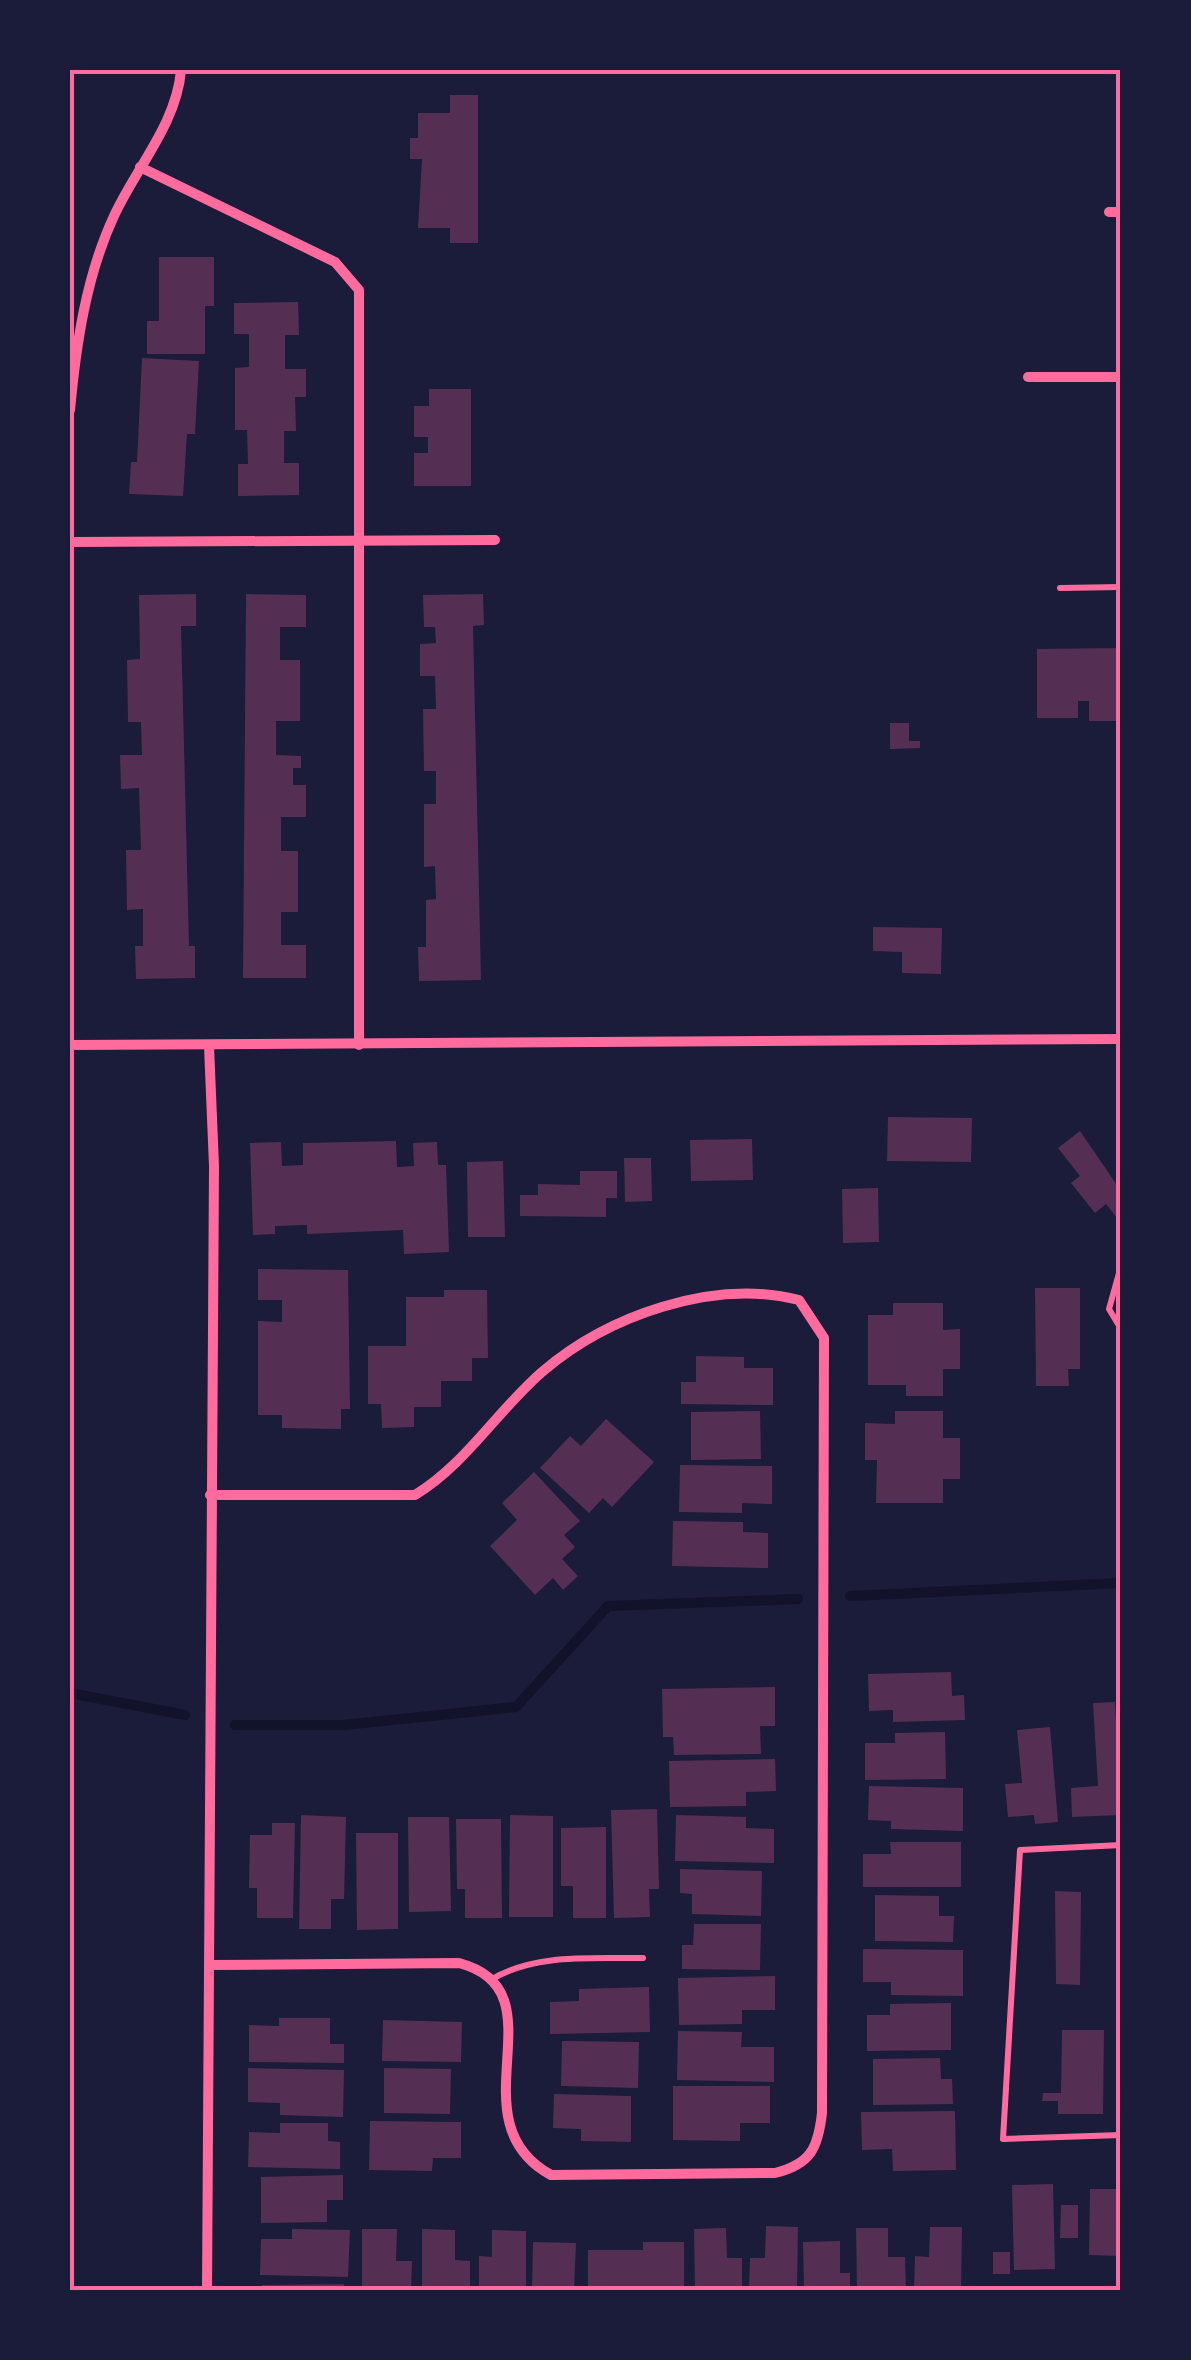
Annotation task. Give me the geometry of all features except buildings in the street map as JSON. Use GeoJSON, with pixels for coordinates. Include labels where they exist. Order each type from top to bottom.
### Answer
{"type":"FeatureCollection","features":[{"type":"Feature","properties":{"kind":"street"},"geometry":{"type":"LineString","coordinates":[[70,410],[75,354],[93,274],[113,217],[171,112],[181,70]]}},
{"type":"Feature","properties":{"kind":"street"},"geometry":{"type":"LineString","coordinates":[[140,166],[334,262],[359,290],[359,1045]]}},
{"type":"Feature","properties":{"kind":"street"},"geometry":{"type":"LineString","coordinates":[[1028,377],[1121,377]]}},
{"type":"Feature","properties":{"kind":"street"},"geometry":{"type":"LineString","coordinates":[[70,542],[496,540]]}},
{"type":"Feature","properties":{"kind":"street"},"geometry":{"type":"LineString","coordinates":[[70,1045],[1121,1040]]}},
{"type":"Feature","properties":{"kind":"street"},"geometry":{"type":"LineString","coordinates":[[207,2290],[214,1166],[209,1046]]}},
{"type":"Feature","properties":{"kind":"street"},"geometry":{"type":"LineString","coordinates":[[210,1495],[415,1494],[439,1480],[540,1374],[604,1329],[662,1308],[730,1294],[776,1294],[799,1300],[815,1318],[824,1338],[822,2114],[818,2146],[793,2169],[775,2173],[552,2175],[531,2164],[509,2130],[508,2016],[500,1985],[482,1969],[458,1963],[211,1965]]}},
{"type":"Feature","properties":{"kind":"lane"},"geometry":{"type":"LineString","coordinates":[[1060,588],[1121,587]]}},
{"type":"Feature","properties":{"kind":"lane"},"geometry":{"type":"LineString","coordinates":[[1121,1266],[1109,1309],[1121,1330]]}},
{"type":"Feature","properties":{"kind":"lane"},"geometry":{"type":"LineString","coordinates":[[1121,1845],[1020,1850],[1004,2139],[1121,2135]]}},
{"type":"Feature","properties":{"kind":"lane"},"geometry":{"type":"LineString","coordinates":[[492,1979],[514,1966],[546,1960],[643,1958]]}},
{"type":"Feature","properties":{"kind":"waterway"},"geometry":{"type":"LineString","coordinates":[[850,1596],[1121,1583]]}},
{"type":"Feature","properties":{"kind":"waterway"},"geometry":{"type":"LineString","coordinates":[[235,1725],[344,1725],[516,1707],[608,1606],[798,1599]]}},
{"type":"Feature","properties":{"kind":"waterway"},"geometry":{"type":"LineString","coordinates":[[70,1693],[185,1715]]}}]}
